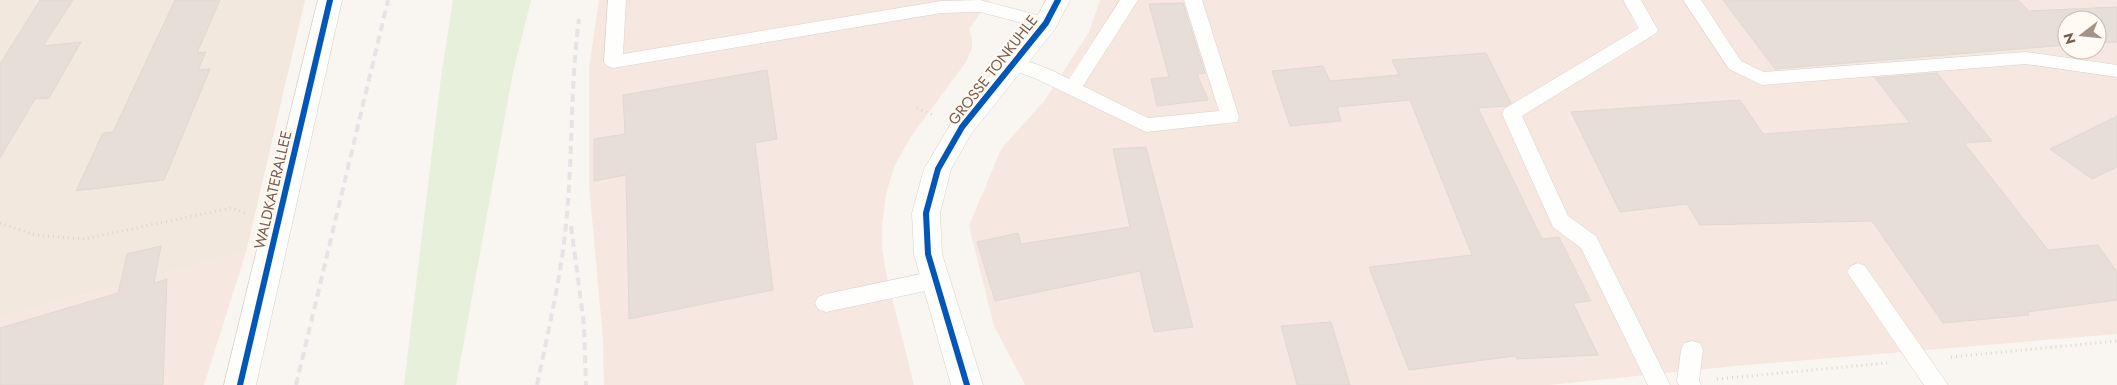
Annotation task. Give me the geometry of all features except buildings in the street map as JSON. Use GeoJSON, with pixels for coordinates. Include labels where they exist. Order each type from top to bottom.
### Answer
{"type":"FeatureCollection","features":[{"type":"Feature","properties":{"kind":"street","name":"WALDKATERALLEE"},"geometry":{"type":"LineString","coordinates":[[240,385],[330,0]]}},
{"type":"Feature","properties":{"kind":"street","name":"GROSSE TONKUHLE"},"geometry":{"type":"LineString","coordinates":[[967,385],[928,254],[926,213],[938,169],[962,127],[1046,23],[1058,0]]}},
{"type":"Feature","properties":{"kind":"lane"},"geometry":{"type":"LineString","coordinates":[[618,0],[612,62],[941,7],[980,6],[1046,23]]}},
{"type":"Feature","properties":{"kind":"lane"},"geometry":{"type":"LineString","coordinates":[[1072,88],[1128,0]]}},
{"type":"Feature","properties":{"kind":"lane"},"geometry":{"type":"LineString","coordinates":[[1012,64],[1043,74],[1146,125],[1230,117],[1193,0]]}},
{"type":"Feature","properties":{"kind":"lane"},"geometry":{"type":"LineString","coordinates":[[1632,0],[1649,30],[1512,114],[1560,221],[1589,242],[1659,385]]}},
{"type":"Feature","properties":{"kind":"lane"},"geometry":{"type":"LineString","coordinates":[[1692,0],[1735,65],[1762,79],[2026,58],[2117,71]]}},
{"type":"Feature","properties":{"kind":"lane"},"geometry":{"type":"LineString","coordinates":[[1858,272],[1937,385]]}},
{"type":"Feature","properties":{"kind":"lane"},"geometry":{"type":"LineString","coordinates":[[826,303],[935,280]]}},
{"type":"Feature","properties":{"kind":"lane"},"geometry":{"type":"LineString","coordinates":[[1690,385],[1688,381],[1692,350]]}},
{"type":"Feature","properties":{"kind":"path"},"geometry":{"type":"LineString","coordinates":[[0,223],[35,235],[84,240],[231,208],[279,224]]}},
{"type":"Feature","properties":{"kind":"shaded area"},"geometry":{"type":"Polygon","coordinates":[[[0,0],[305,0],[246,252],[0,317],[0,0]]]}},
{"type":"Feature","properties":{"kind":"shaded area"},"geometry":{"type":"Polygon","coordinates":[[[599,0],[990,0],[969,29],[972,38],[972,48],[966,62],[910,138],[894,167],[886,194],[882,224],[882,249],[887,278],[914,385],[604,385],[603,339],[589,185],[589,67],[599,0]]]}},
{"type":"Feature","properties":{"kind":"shaded area"},"geometry":{"type":"Polygon","coordinates":[[[1100,0],[2117,0],[2117,334],[1735,366],[1549,385],[1025,385],[994,326],[969,226],[1001,149],[1045,100],[1089,32],[1100,0]]]}},
{"type":"Feature","properties":{"kind":"shaded area"},"geometry":{"type":"Polygon","coordinates":[[[246,252],[204,385],[0,385],[0,317],[246,252]]]}},
{"type":"Feature","properties":{"kind":"green space"},"geometry":{"type":"Polygon","coordinates":[[[453,0],[531,0],[513,72],[456,385],[404,385],[441,77],[453,0]]]}},
{"type":"Feature","properties":{"kind":"railway"},"geometry":{"type":"LineString","coordinates":[[296,385],[388,0]]}},
{"type":"Feature","properties":{"kind":"railway"},"geometry":{"type":"LineString","coordinates":[[537,385],[554,305],[564,244],[574,70],[579,19]]}},
{"type":"Feature","properties":{"kind":"railway"},"geometry":{"type":"LineString","coordinates":[[571,226],[584,325],[586,385]]}},
{"type":"Feature","properties":{"kind":"cycle path"},"geometry":{"type":"LineString","coordinates":[[240,385],[330,0]]}},
{"type":"Feature","properties":{"kind":"cycle path"},"geometry":{"type":"LineString","coordinates":[[967,385],[928,254],[926,213],[938,169],[962,127],[1046,23],[1058,0]]}}]}
